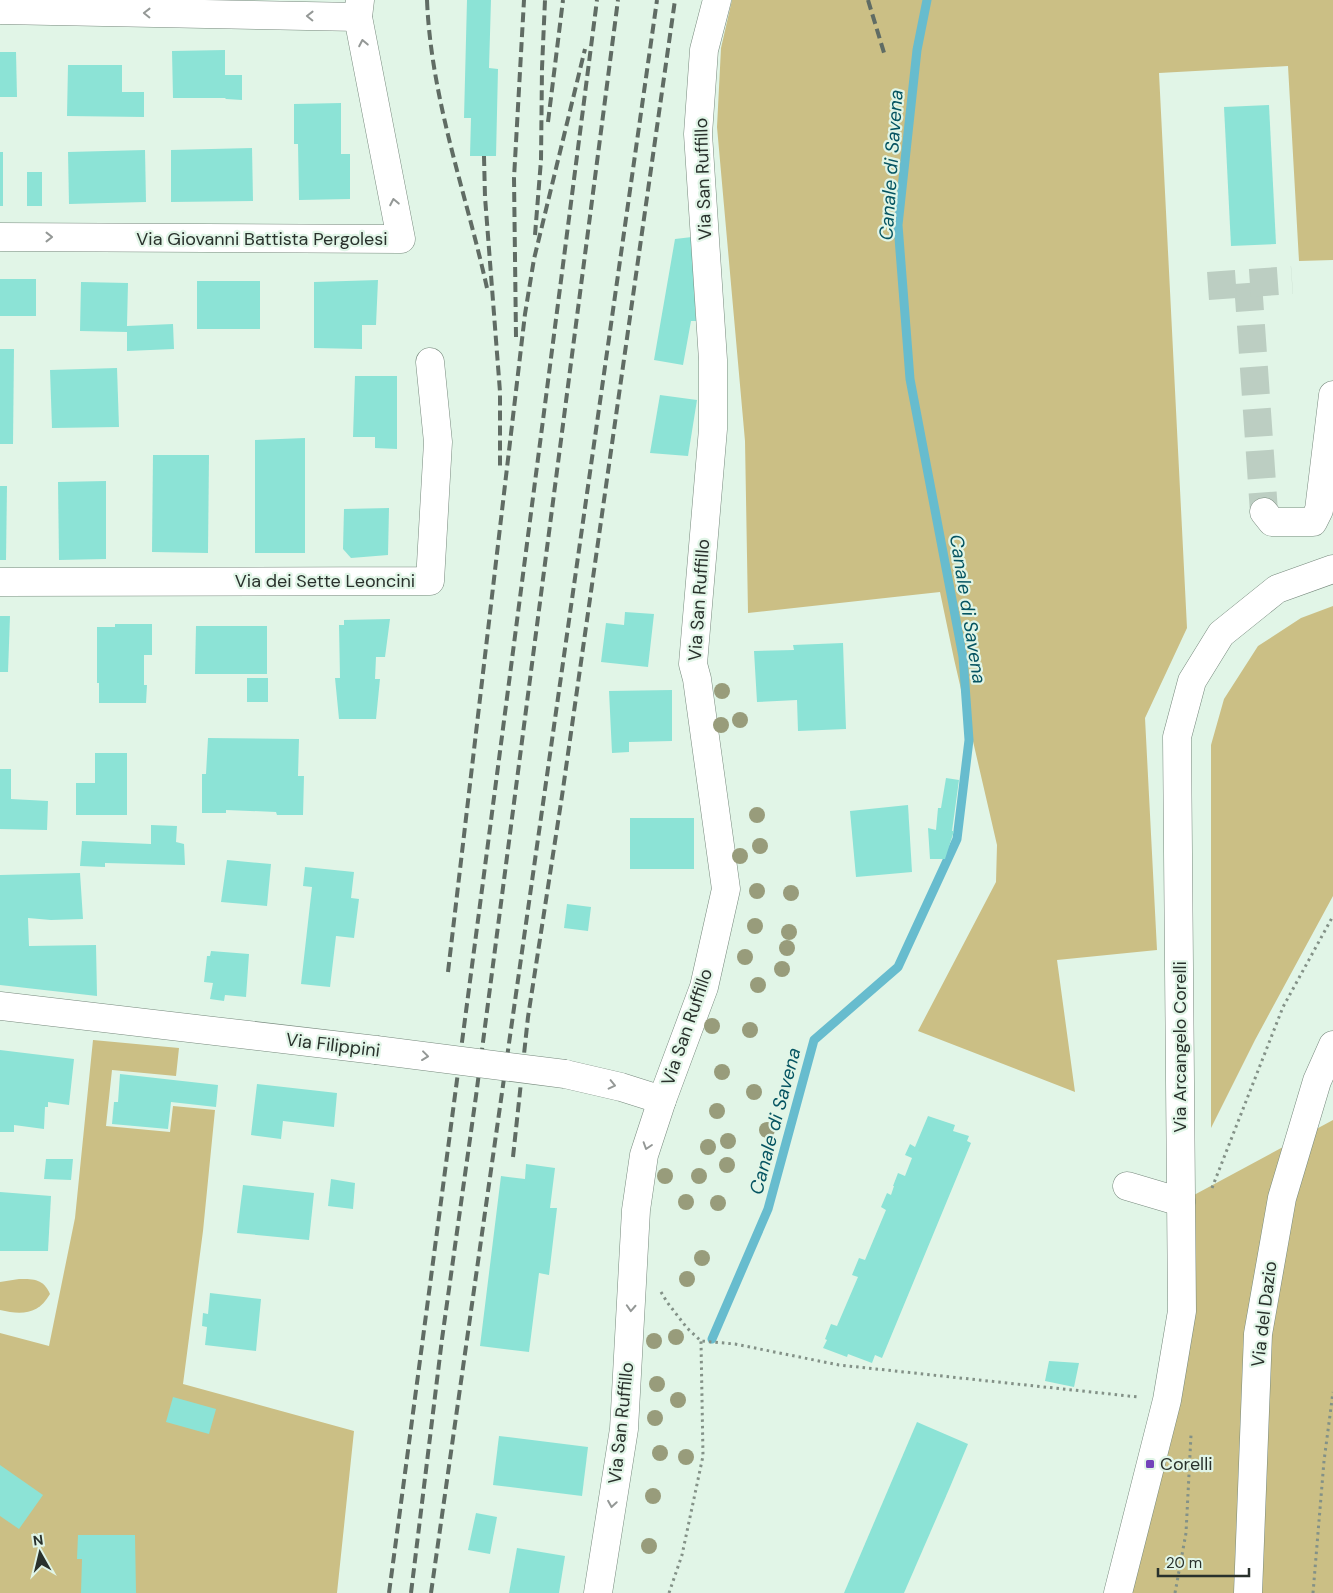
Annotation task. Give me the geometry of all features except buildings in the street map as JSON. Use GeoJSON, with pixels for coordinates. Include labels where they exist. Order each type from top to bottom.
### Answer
{"type":"FeatureCollection","features":[{"type":"Feature","properties":{"kind":"street","name":"Via San Ruffillo"},"geometry":{"type":"LineString","coordinates":[[598,1593],[624,1429],[636,1210],[644,1155],[662,1100],[704,987],[726,888],[698,680],[693,664],[713,429],[713,360],[698,134],[704,50],[717,0]]}},
{"type":"Feature","properties":{"kind":"street"},"geometry":{"type":"LineString","coordinates":[[0,10],[359,8]]}},
{"type":"Feature","properties":{"kind":"street","name":"Via Giovanni Battista Pergolesi"},"geometry":{"type":"LineString","coordinates":[[0,237],[401,239],[359,8]]}},
{"type":"Feature","properties":{"kind":"street","name":"Via dei Sette Leoncini"},"geometry":{"type":"LineString","coordinates":[[0,582],[430,580],[438,442],[430,362]]}},
{"type":"Feature","properties":{"kind":"street"},"geometry":{"type":"LineString","coordinates":[[1264,512],[1272,522],[1313,522],[1319,510],[1333,395]]}},
{"type":"Feature","properties":{"kind":"street","name":"Via Arcangelo Corelli"},"geometry":{"type":"LineString","coordinates":[[1118,1593],[1167,1400],[1182,1311],[1177,737],[1192,681],[1221,634],[1276,589],[1333,569]]}},
{"type":"Feature","properties":{"kind":"street","name":"Via Filippini"},"geometry":{"type":"LineString","coordinates":[[0,1006],[565,1074],[621,1087],[662,1100]]}},
{"type":"Feature","properties":{"kind":"street","name":"Via del Dazio"},"geometry":{"type":"LineString","coordinates":[[1248,1593],[1258,1334],[1282,1198],[1317,1081],[1333,1045]]}},
{"type":"Feature","properties":{"kind":"street"},"geometry":{"type":"LineString","coordinates":[[1127,1186],[1181,1202]]}},
{"type":"Feature","properties":{"kind":"path"},"geometry":{"type":"LineString","coordinates":[[1210,1190],[1283,1007],[1333,916]]}},
{"type":"Feature","properties":{"kind":"path"},"geometry":{"type":"LineString","coordinates":[[669,1593],[682,1555],[703,1456],[701,1341],[735,1344],[839,1365],[1167,1400]]}},
{"type":"Feature","properties":{"kind":"path"},"geometry":{"type":"LineString","coordinates":[[1313,1593],[1324,1461],[1333,1392]]}},
{"type":"Feature","properties":{"kind":"path"},"geometry":{"type":"LineString","coordinates":[[1175,1593],[1186,1533],[1191,1426]]}},
{"type":"Feature","properties":{"kind":"shaded area"},"geometry":{"type":"Polygon","coordinates":[[[732,0],[1333,0],[1333,260],[1299,261],[1288,66],[1159,73],[1187,628],[1145,718],[1157,950],[1057,960],[1075,1092],[918,1031],[996,882],[997,845],[940,592],[748,613],[745,441],[717,127],[721,48],[732,0]]]}},
{"type":"Feature","properties":{"kind":"shaded area"},"geometry":{"type":"Polygon","coordinates":[[[1333,606],[1333,896],[1255,1040],[1211,1128],[1211,745],[1224,699],[1258,646],[1301,618],[1333,606]]]}},
{"type":"Feature","properties":{"kind":"shaded area"},"geometry":{"type":"Polygon","coordinates":[[[93,1040],[179,1048],[176,1076],[112,1070],[106,1126],[170,1132],[173,1106],[215,1110],[203,1231],[183,1384],[354,1431],[337,1593],[0,1593],[0,1333],[49,1346],[75,1218],[93,1040]]]}},
{"type":"Feature","properties":{"kind":"shaded area"},"geometry":{"type":"Polygon","coordinates":[[[1333,1120],[1333,1593],[1112,1593],[1169,1357],[1181,1202],[1333,1120]]]}},
{"type":"Feature","properties":{"kind":"shaded area"},"geometry":{"type":"Polygon","coordinates":[[[19,1279],[38,1281],[44,1285],[50,1294],[40,1306],[28,1312],[15,1313],[0,1310],[0,1282],[19,1279]]]}},
{"type":"Feature","properties":{"kind":"waterway","name":"Canale di Savena"},"geometry":{"type":"LineString","coordinates":[[712,1339],[768,1209],[814,1040],[898,967],[957,839],[969,740],[963,657],[910,379],[898,225],[917,50],[927,0]]}},
{"type":"Feature","properties":{"kind":"tunnel"},"geometry":{"type":"LineString","coordinates":[[1208,286],[1292,280]]}},
{"type":"Feature","properties":{"kind":"tunnel"},"geometry":{"type":"LineString","coordinates":[[1248,283],[1264,512]]}},
{"type":"Feature","properties":{"kind":"railway"},"geometry":{"type":"LineString","coordinates":[[427,0],[430,37],[442,110],[487,288]]}},
{"type":"Feature","properties":{"kind":"railway"},"geometry":{"type":"LineString","coordinates":[[516,337],[514,178],[524,0]]}},
{"type":"Feature","properties":{"kind":"railway"},"geometry":{"type":"LineString","coordinates":[[535,235],[541,160],[545,0]]}},
{"type":"Feature","properties":{"kind":"railway"},"geometry":{"type":"LineString","coordinates":[[548,122],[563,0]]}},
{"type":"Feature","properties":{"kind":"railway"},"geometry":{"type":"LineString","coordinates":[[389,1593],[597,0]]}},
{"type":"Feature","properties":{"kind":"railway"},"geometry":{"type":"LineString","coordinates":[[411,1593],[442,1339],[476,1096],[618,0]]}},
{"type":"Feature","properties":{"kind":"railway"},"geometry":{"type":"LineString","coordinates":[[431,1593],[657,0]]}},
{"type":"Feature","properties":{"kind":"railway"},"geometry":{"type":"LineString","coordinates":[[513,1157],[528,1017],[562,796],[675,0]]}},
{"type":"Feature","properties":{"kind":"railway"},"geometry":{"type":"LineString","coordinates":[[868,0],[885,56]]}},
{"type":"Feature","properties":{"kind":"railway"},"geometry":{"type":"LineString","coordinates":[[448,972],[525,314],[534,259],[585,49]]}},
{"type":"Feature","properties":{"kind":"railway"},"geometry":{"type":"LineString","coordinates":[[484,156],[485,197],[500,392],[500,468]]}},
{"type":"Feature","properties":{"kind":"place","name":"Corelli"},"geometry":{"type":"Point","coordinates":[1150,1464]}}]}
